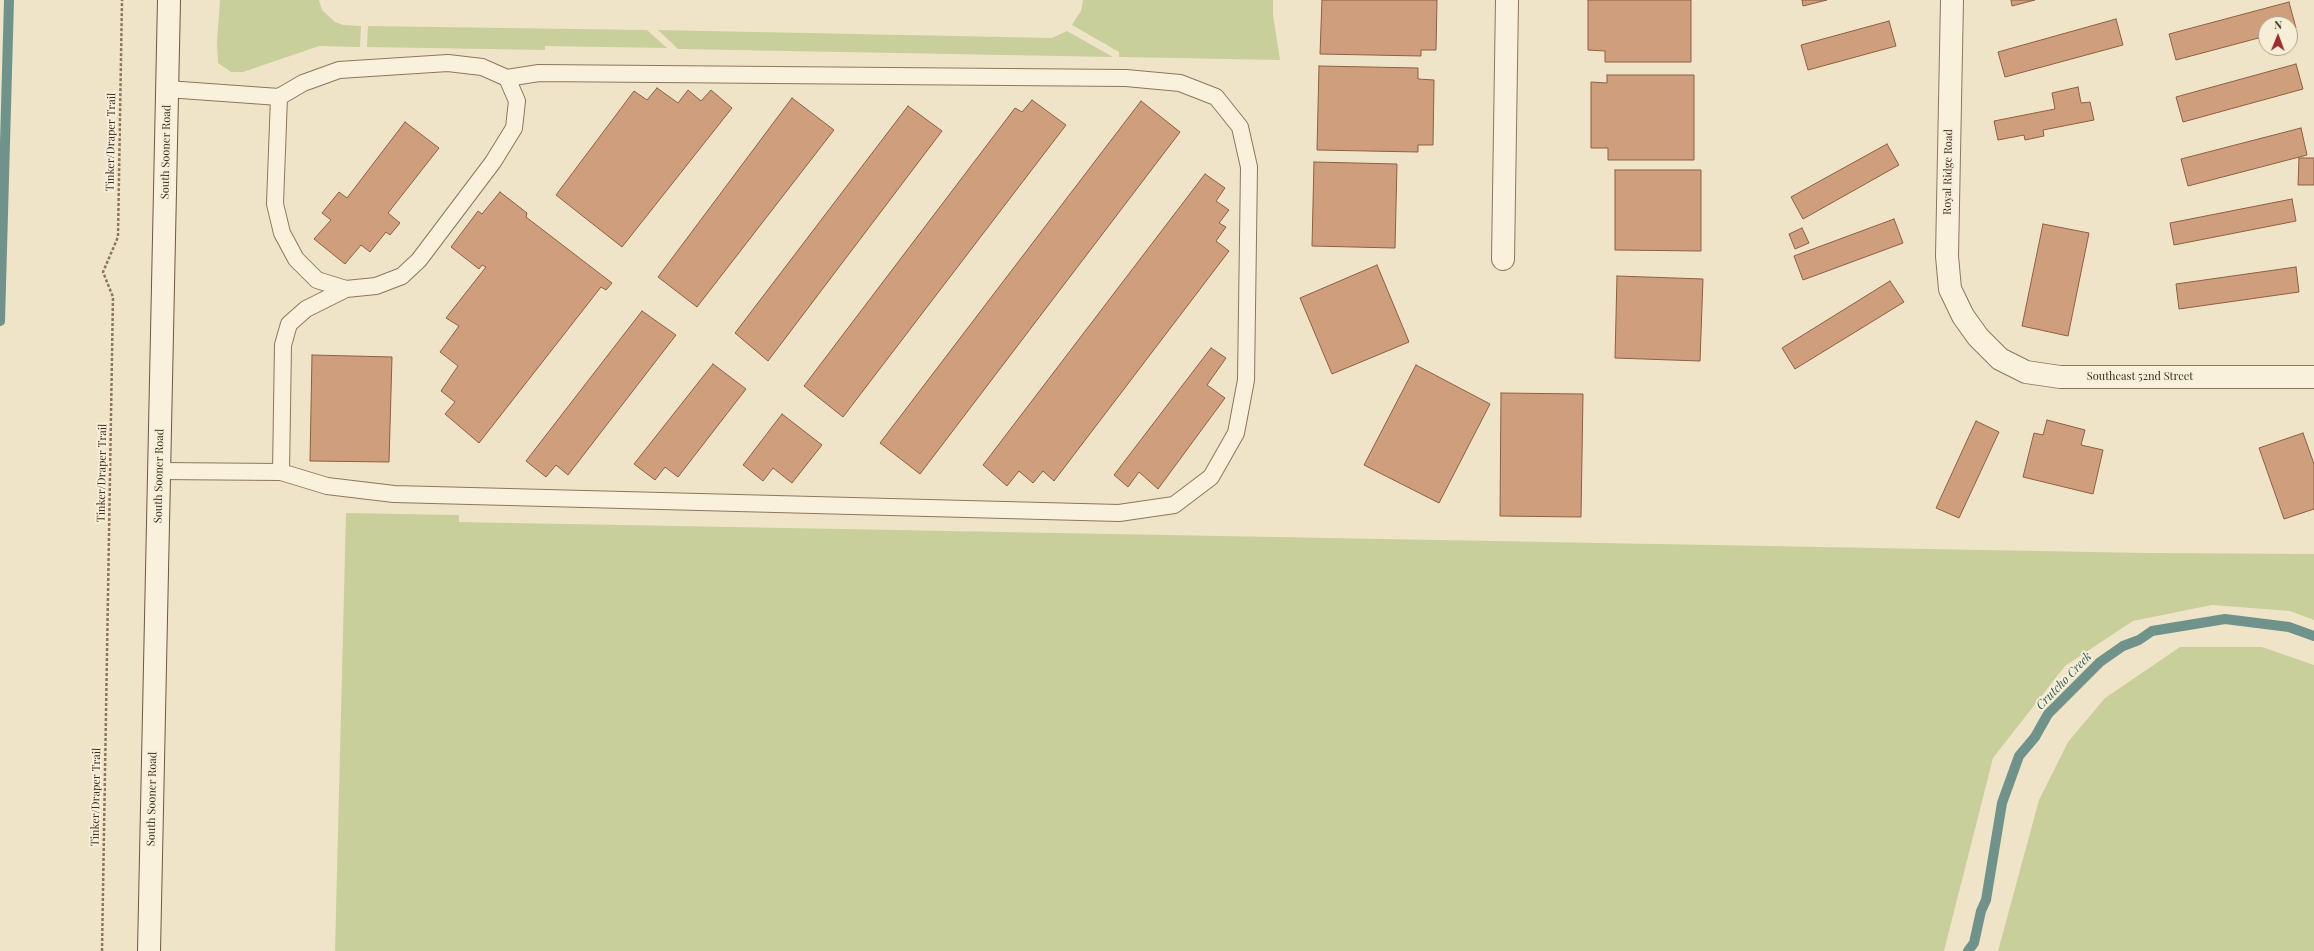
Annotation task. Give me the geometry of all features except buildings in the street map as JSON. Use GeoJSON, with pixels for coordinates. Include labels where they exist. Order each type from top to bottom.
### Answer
{"type":"FeatureCollection","features":[{"type":"Feature","properties":{"kind":"street","name":"South Sooner Road"},"geometry":{"type":"LineString","coordinates":[[149,951],[169,0]]}},
{"type":"Feature","properties":{"kind":"street"},"geometry":{"type":"LineString","coordinates":[[1503,259],[1507,0]]}},
{"type":"Feature","properties":{"kind":"street","name":"Royal Ridge Road"},"geometry":{"type":"LineString","coordinates":[[1952,0],[1947,256],[1950,289],[1963,316],[1978,337]]}},
{"type":"Feature","properties":{"kind":"street","name":"Southeast 52nd Street"},"geometry":{"type":"LineString","coordinates":[[1978,337],[2000,358],[2026,372],[2060,377],[2314,377]]}},
{"type":"Feature","properties":{"kind":"lane"},"geometry":{"type":"LineString","coordinates":[[159,471],[280,472],[327,486],[394,494],[1119,513],[1174,505],[1211,477],[1236,433],[1246,380],[1249,168],[1240,127],[1216,97],[1180,83],[1126,78],[538,73],[507,78],[482,66],[448,63],[339,70],[303,82],[280,97],[167,89]]}},
{"type":"Feature","properties":{"kind":"lane"},"geometry":{"type":"LineString","coordinates":[[280,472],[283,345],[289,324],[306,309],[346,289],[376,286],[402,276],[420,260],[493,162],[514,128],[517,101],[507,78]]}},
{"type":"Feature","properties":{"kind":"lane"},"geometry":{"type":"LineString","coordinates":[[280,97],[275,204],[282,234],[296,259],[317,280],[346,289]]}},
{"type":"Feature","properties":{"kind":"path","name":"Tinker/Draper Trail"},"geometry":{"type":"LineString","coordinates":[[102,951],[113,297],[103,272],[118,237],[122,0]]}},
{"type":"Feature","properties":{"kind":"green space"},"geometry":{"type":"Polygon","coordinates":[[[220,0],[319,0],[322,10],[335,22],[343,25],[361,26],[360,47],[319,46],[243,72],[231,72],[218,63],[217,42],[220,0]]]}},
{"type":"Feature","properties":{"kind":"green space"},"geometry":{"type":"Polygon","coordinates":[[[1083,0],[1273,0],[1273,15],[1280,60],[1119,57],[1119,52],[1072,25],[1081,11],[1083,0]]]}},
{"type":"Feature","properties":{"kind":"green space"},"geometry":{"type":"Polygon","coordinates":[[[368,26],[647,30],[667,48],[545,46],[545,50],[367,47],[368,26]]]}},
{"type":"Feature","properties":{"kind":"green space"},"geometry":{"type":"Polygon","coordinates":[[[658,30],[1052,38],[1067,31],[1113,57],[678,49],[658,30]]]}},
{"type":"Feature","properties":{"kind":"green space"},"geometry":{"type":"Polygon","coordinates":[[[346,513],[459,515],[459,522],[2147,553],[2314,554],[2314,620],[2290,611],[2212,605],[2133,621],[2065,666],[1993,758],[1944,951],[335,951],[346,513]]]}},
{"type":"Feature","properties":{"kind":"green space"},"geometry":{"type":"Polygon","coordinates":[[[2180,647],[2262,647],[2314,665],[2314,951],[1998,951],[2039,800],[2068,742],[2105,698],[2180,647]]]}},
{"type":"Feature","properties":{"kind":"waterway"},"geometry":{"type":"LineString","coordinates":[[0,321],[9,0]]}},
{"type":"Feature","properties":{"kind":"waterway","name":"Crutcho Creek"},"geometry":{"type":"LineString","coordinates":[[1968,951],[1974,943],[1981,911],[1986,900],[2002,803],[2019,756],[2035,737],[2048,714],[2100,662],[2123,646],[2139,640],[2152,631],[2225,619],[2289,627],[2314,636]]}}]}
